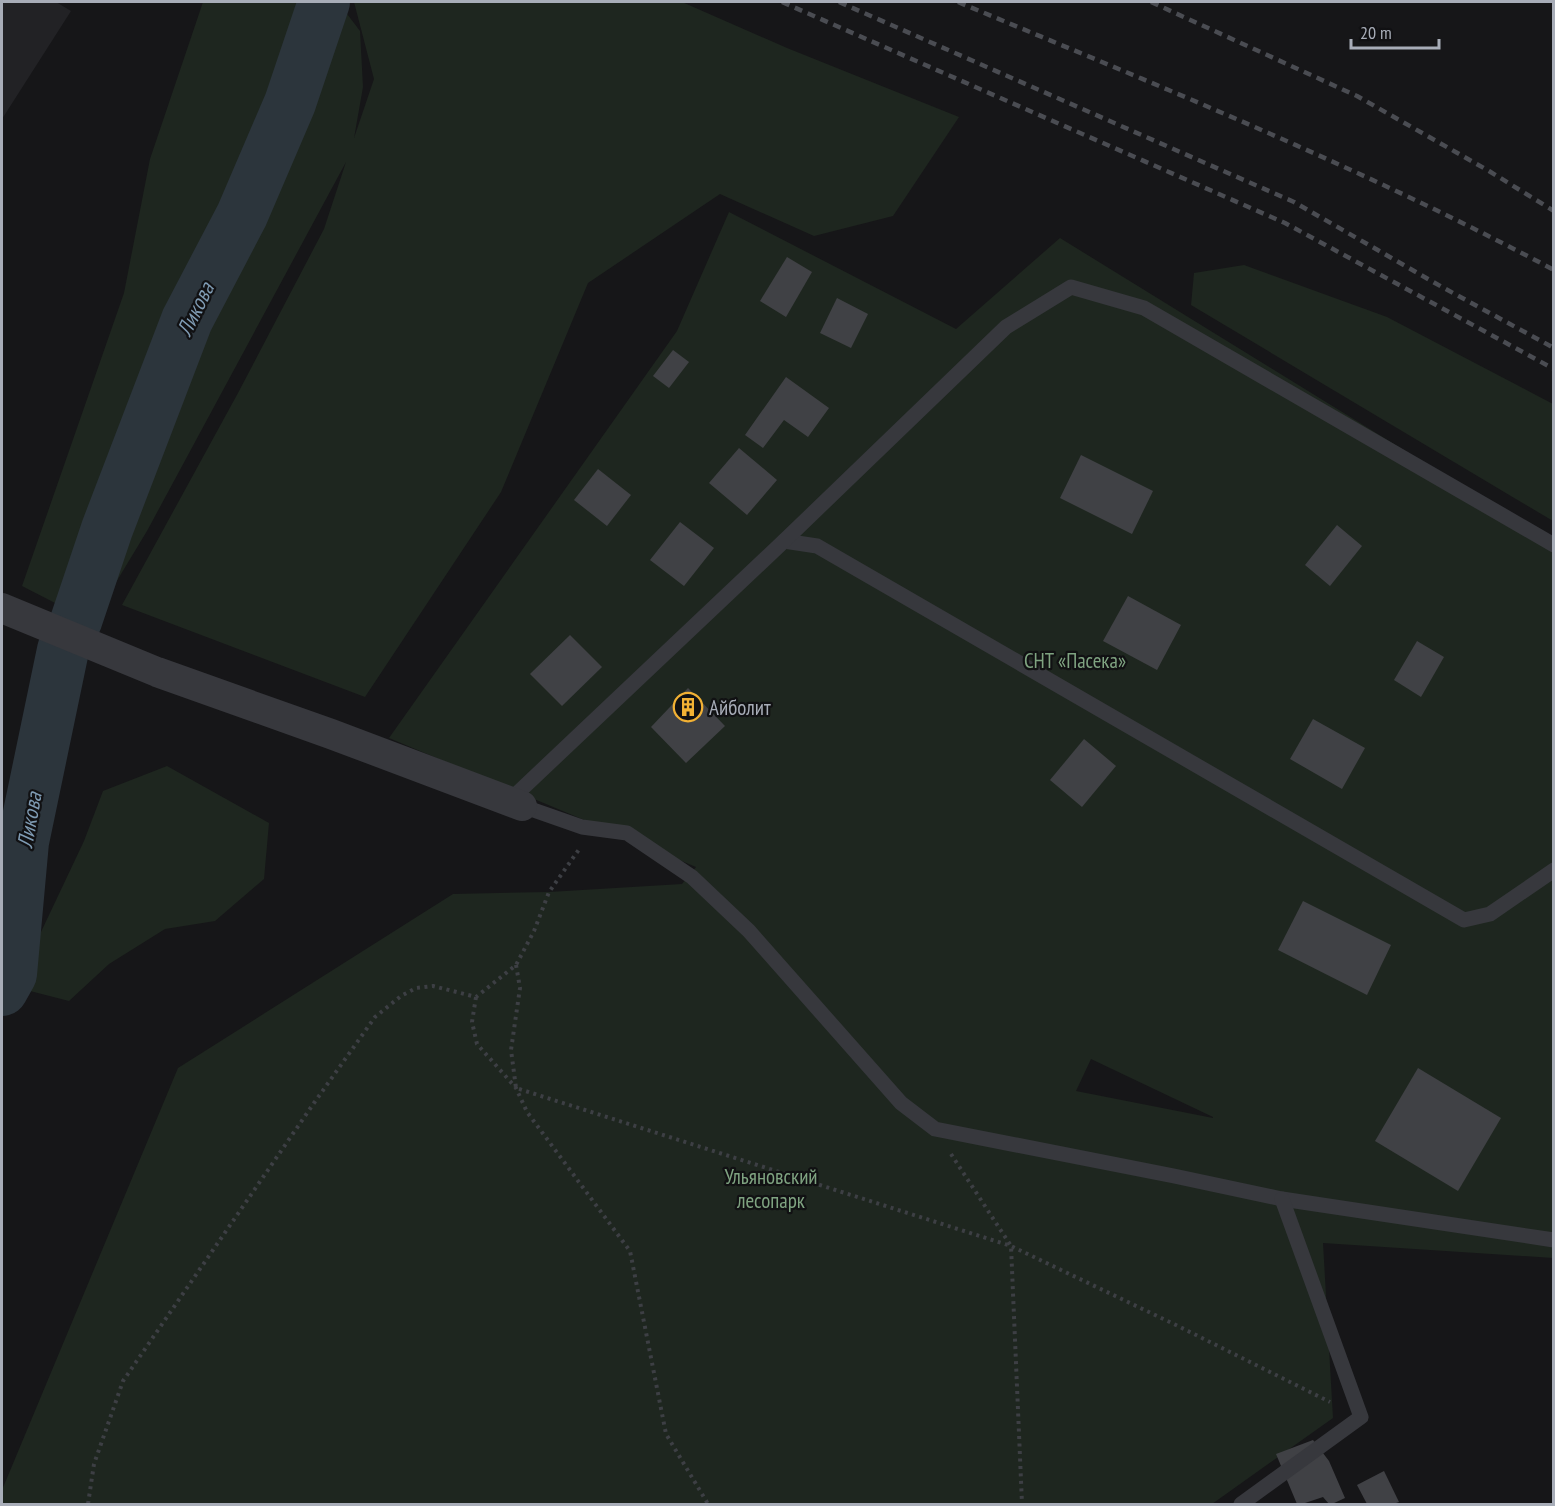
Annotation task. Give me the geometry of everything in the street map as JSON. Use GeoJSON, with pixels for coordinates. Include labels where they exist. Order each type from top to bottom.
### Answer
{"type":"FeatureCollection","features":[{"type":"Feature","properties":{"kind":"street"},"geometry":{"type":"LineString","coordinates":[[2,608],[158,672],[331,734],[515,804]]}},
{"type":"Feature","properties":{"kind":"lane"},"geometry":{"type":"LineString","coordinates":[[1554,545],[1144,308],[1071,286],[1006,327],[515,804],[582,827],[627,832],[692,877],[749,931],[901,1102],[935,1129],[1282,1199],[1554,1240]]}},
{"type":"Feature","properties":{"kind":"lane"},"geometry":{"type":"LineString","coordinates":[[784,541],[817,546],[1464,920],[1490,914],[1554,870]]}},
{"type":"Feature","properties":{"kind":"lane"},"geometry":{"type":"LineString","coordinates":[[1241,1504],[1361,1417],[1282,1199]]}},
{"type":"Feature","properties":{"kind":"path"},"geometry":{"type":"LineString","coordinates":[[582,827],[581,847],[549,892],[534,931],[516,965],[476,997],[472,1022],[477,1044],[516,1088],[527,1112],[630,1251],[666,1434],[708,1504]]}},
{"type":"Feature","properties":{"kind":"path"},"geometry":{"type":"LineString","coordinates":[[516,965],[519,988],[511,1050],[516,1088]]}},
{"type":"Feature","properties":{"kind":"path"},"geometry":{"type":"LineString","coordinates":[[88,1504],[94,1464],[123,1381],[375,1017],[401,996],[417,987],[433,986],[476,997]]}},
{"type":"Feature","properties":{"kind":"path"},"geometry":{"type":"LineString","coordinates":[[516,1088],[1011,1246],[1361,1417]]}},
{"type":"Feature","properties":{"kind":"path"},"geometry":{"type":"LineString","coordinates":[[935,1129],[1011,1246],[1022,1504]]}},
{"type":"Feature","properties":{"kind":"shaded area"},"geometry":{"type":"Polygon","coordinates":[[[2,2],[56,2],[71,11],[2,119],[2,2]]]}},
{"type":"Feature","properties":{"kind":"green space"},"geometry":{"type":"Polygon","coordinates":[[[203,2],[338,2],[360,31],[363,87],[354,138],[374,79],[354,2],[682,2],[787,48],[959,117],[893,216],[814,236],[720,194],[588,283],[501,492],[365,697],[122,605],[238,393],[324,229],[346,162],[147,531],[92,622],[22,586],[124,293],[150,159],[203,2]]]}},
{"type":"Feature","properties":{"kind":"green space"},"geometry":{"type":"Polygon","coordinates":[[[729,212],[956,329],[1060,238],[1553,542],[1553,1258],[1323,1243],[1333,1418],[1212,1504],[2,1504],[2,1490],[178,1068],[453,894],[549,892],[682,884],[696,867],[389,738],[677,331],[729,212]],[[1091,1059],[1076,1091],[1213,1118],[1091,1059]]]}},
{"type":"Feature","properties":{"kind":"green space"},"geometry":{"type":"Polygon","coordinates":[[[1244,265],[1387,317],[1553,404],[1553,521],[1191,305],[1194,273],[1244,265]]]}},
{"type":"Feature","properties":{"kind":"green space"},"geometry":{"type":"Polygon","coordinates":[[[167,766],[269,823],[264,879],[215,921],[165,929],[109,964],[69,1001],[30,991],[32,951],[84,841],[103,791],[167,766]]]}},
{"type":"Feature","properties":{"kind":"building"},"geometry":{"type":"Polygon","coordinates":[[[787,257],[812,272],[786,317],[760,301],[787,257]]]}},
{"type":"Feature","properties":{"kind":"building"},"geometry":{"type":"Polygon","coordinates":[[[837,298],[868,314],[851,348],[820,333],[837,298]]]}},
{"type":"Feature","properties":{"kind":"building"},"geometry":{"type":"Polygon","coordinates":[[[673,350],[689,362],[669,388],[653,376],[673,350]]]}},
{"type":"Feature","properties":{"kind":"building"},"geometry":{"type":"Polygon","coordinates":[[[786,377],[829,408],[808,437],[784,420],[763,448],[745,435],[786,377]]]}},
{"type":"Feature","properties":{"kind":"building"},"geometry":{"type":"Polygon","coordinates":[[[739,448],[777,480],[747,515],[709,483],[739,448]]]}},
{"type":"Feature","properties":{"kind":"building"},"geometry":{"type":"Polygon","coordinates":[[[1081,455],[1153,491],[1132,534],[1060,498],[1081,455]]]}},
{"type":"Feature","properties":{"kind":"building"},"geometry":{"type":"Polygon","coordinates":[[[598,469],[631,495],[607,526],[574,500],[598,469]]]}},
{"type":"Feature","properties":{"kind":"building"},"geometry":{"type":"Polygon","coordinates":[[[680,522],[714,548],[684,586],[650,560],[680,522]]]}},
{"type":"Feature","properties":{"kind":"building"},"geometry":{"type":"Polygon","coordinates":[[[1337,525],[1362,546],[1330,586],[1305,565],[1337,525]]]}},
{"type":"Feature","properties":{"kind":"building"},"geometry":{"type":"Polygon","coordinates":[[[1128,596],[1181,625],[1157,670],[1103,641],[1128,596]]]}},
{"type":"Feature","properties":{"kind":"building"},"geometry":{"type":"Polygon","coordinates":[[[570,635],[602,667],[562,706],[530,674],[570,635]]]}},
{"type":"Feature","properties":{"kind":"building"},"geometry":{"type":"Polygon","coordinates":[[[1417,641],[1444,657],[1421,697],[1394,680],[1417,641]]]}},
{"type":"Feature","properties":{"kind":"building","name":"Айболит"},"geometry":{"type":"Polygon","coordinates":[[[688,688],[725,726],[686,763],[651,727],[688,688]]]}},
{"type":"Feature","properties":{"kind":"building"},"geometry":{"type":"Polygon","coordinates":[[[1313,719],[1365,748],[1342,789],[1290,759],[1313,719]]]}},
{"type":"Feature","properties":{"kind":"building"},"geometry":{"type":"Polygon","coordinates":[[[1084,739],[1116,766],[1082,807],[1050,780],[1084,739]]]}},
{"type":"Feature","properties":{"kind":"building"},"geometry":{"type":"Polygon","coordinates":[[[1303,901],[1391,945],[1367,995],[1278,950],[1303,901]]]}},
{"type":"Feature","properties":{"kind":"building"},"geometry":{"type":"Polygon","coordinates":[[[1418,1068],[1501,1118],[1458,1191],[1375,1141],[1418,1068]]]}},
{"type":"Feature","properties":{"kind":"building"},"geometry":{"type":"Polygon","coordinates":[[[1313,1440],[1329,1461],[1345,1498],[1332,1504],[1329,1504],[1323,1497],[1297,1504],[1276,1454],[1313,1440]]]}},
{"type":"Feature","properties":{"kind":"building"},"geometry":{"type":"Polygon","coordinates":[[[1384,1471],[1399,1502],[1367,1504],[1357,1485],[1384,1471]]]}},
{"type":"Feature","properties":{"kind":"waterway","name":"Ликова"},"geometry":{"type":"LineString","coordinates":[[76,621],[107,529],[187,320],[242,215],[290,103],[324,2]]}},
{"type":"Feature","properties":{"kind":"waterway","name":"Ликова"},"geometry":{"type":"LineString","coordinates":[[2,990],[11,974],[23,842],[63,650]]}},
{"type":"Feature","properties":{"kind":"railway"},"geometry":{"type":"LineString","coordinates":[[782,2],[1285,223],[1554,369]]}},
{"type":"Feature","properties":{"kind":"railway"},"geometry":{"type":"LineString","coordinates":[[839,2],[1294,202],[1554,348]]}},
{"type":"Feature","properties":{"kind":"railway"},"geometry":{"type":"LineString","coordinates":[[958,2],[1334,162],[1408,196],[1554,270]]}},
{"type":"Feature","properties":{"kind":"railway"},"geometry":{"type":"LineString","coordinates":[[1151,2],[1357,96],[1554,211]]}},
{"type":"Feature","properties":{"kind":"place","name":"Айболит"},"geometry":{"type":"Point","coordinates":[688,707]}},
{"type":"Feature","properties":{"kind":"park label","name":"СНТ «Пасека»"},"geometry":{"type":"Point","coordinates":[1075,660]}},
{"type":"Feature","properties":{"kind":"park label","name":"Ульяновский лесопарк"},"geometry":{"type":"Point","coordinates":[771,1188]}}]}
